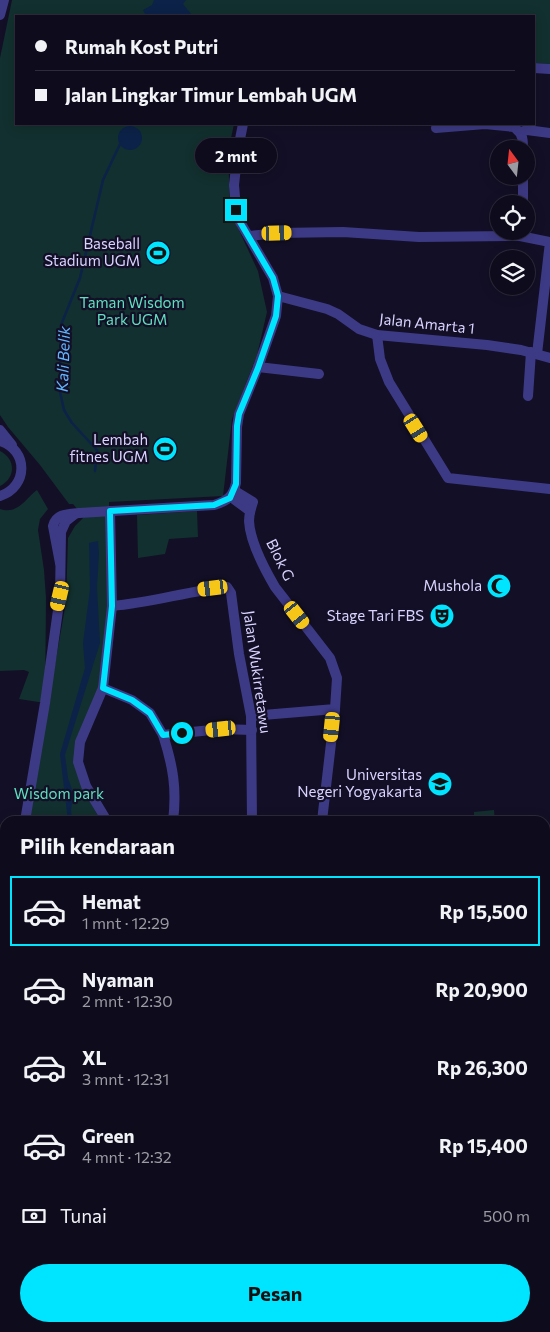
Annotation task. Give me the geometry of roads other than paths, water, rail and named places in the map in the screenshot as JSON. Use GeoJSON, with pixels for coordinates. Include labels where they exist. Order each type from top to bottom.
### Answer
{"type":"FeatureCollection","features":[{"type":"Feature","properties":{"kind":"street"},"geometry":{"type":"LineString","coordinates":[[0,15],[4,0]]}},
{"type":"Feature","properties":{"kind":"street"},"geometry":{"type":"LineString","coordinates":[[535,68],[550,69]]}},
{"type":"Feature","properties":{"kind":"street"},"geometry":{"type":"LineString","coordinates":[[26,816],[60,596],[62,528],[69,518],[79,513],[214,505],[232,494],[236,484],[238,420],[276,316],[278,296],[273,278],[250,236],[240,222],[236,210],[233,190],[243,125]]}},
{"type":"Feature","properties":{"kind":"street"},"geometry":{"type":"LineString","coordinates":[[436,128],[473,125]]}},
{"type":"Feature","properties":{"kind":"street"},"geometry":{"type":"LineString","coordinates":[[493,125],[550,133]]}},
{"type":"Feature","properties":{"kind":"street"},"geometry":{"type":"LineString","coordinates":[[516,128],[520,140]]}},
{"type":"Feature","properties":{"kind":"street"},"geometry":{"type":"LineString","coordinates":[[250,236],[277,233],[323,232],[419,237],[490,235]]}},
{"type":"Feature","properties":{"kind":"street"},"geometry":{"type":"LineString","coordinates":[[528,396],[550,242],[535,238]]}},
{"type":"Feature","properties":{"kind":"street","name":"Jalan Amarta 1"},"geometry":{"type":"LineString","coordinates":[[278,296],[338,314],[359,329],[377,335],[487,345],[534,353],[550,358]]}},
{"type":"Feature","properties":{"kind":"street"},"geometry":{"type":"LineString","coordinates":[[377,335],[380,359],[389,382],[448,478],[550,489]]}},
{"type":"Feature","properties":{"kind":"street"},"geometry":{"type":"LineString","coordinates":[[258,368],[319,374]]}},
{"type":"Feature","properties":{"kind":"street"},"geometry":{"type":"LineString","coordinates":[[0,430],[15,450],[21,462],[21,475],[12,490],[0,496]]}},
{"type":"Feature","properties":{"kind":"street"},"geometry":{"type":"LineString","coordinates":[[0,441],[15,450]]}},
{"type":"Feature","properties":{"kind":"street","name":"Blok G"},"geometry":{"type":"LineString","coordinates":[[232,494],[252,507],[249,520],[251,533],[267,574],[334,665],[337,678],[323,816]]}},
{"type":"Feature","properties":{"kind":"street"},"geometry":{"type":"LineString","coordinates":[[104,816],[86,786],[78,762],[80,742],[103,688],[112,606],[108,511]]}},
{"type":"Feature","properties":{"kind":"street","name":"Jalan Wukirretawu"},"geometry":{"type":"LineString","coordinates":[[112,606],[136,604],[226,586],[231,591],[239,654],[251,716],[252,816]]}},
{"type":"Feature","properties":{"kind":"street"},"geometry":{"type":"LineString","coordinates":[[103,688],[132,700],[150,713],[163,735],[171,761],[174,781],[175,799],[173,816]]}},
{"type":"Feature","properties":{"kind":"street"},"geometry":{"type":"LineString","coordinates":[[251,716],[334,709]]}},
{"type":"Feature","properties":{"kind":"street"},"geometry":{"type":"LineString","coordinates":[[163,735],[221,729],[252,730]]}},
{"type":"Feature","properties":{"kind":"water"},"geometry":{"type":"Polygon","coordinates":[[[154,0],[186,0],[183,4],[192,15],[146,15],[143,10],[152,5],[154,0]]]}},
{"type":"Feature","properties":{"kind":"water"},"geometry":{"type":"Polygon","coordinates":[[[130,126],[138,130],[142,138],[138,146],[130,150],[122,146],[118,138],[122,130],[130,126]]]}},
{"type":"Feature","properties":{"kind":"water"},"geometry":{"type":"Polygon","coordinates":[[[98,541],[97,588],[100,643],[65,755],[68,778],[74,795],[72,816],[67,816],[60,754],[85,668],[83,643],[90,589],[89,543],[98,541]]]}},
{"type":"Feature","properties":{"kind":"waterway","name":"Kali Belik"},"geometry":{"type":"LineString","coordinates":[[95,471],[97,450],[72,423],[64,410],[60,392],[61,325],[80,278],[103,180],[121,142]]}},
{"type":"Feature","properties":{"kind":"place","name":"Baseball Stadium UGM"},"geometry":{"type":"Point","coordinates":[158,253]}},
{"type":"Feature","properties":{"kind":"place","name":"Lembah fitnes UGM"},"geometry":{"type":"Point","coordinates":[165,449]}},
{"type":"Feature","properties":{"kind":"place","name":"Mushola"},"geometry":{"type":"Point","coordinates":[499,586]}},
{"type":"Feature","properties":{"kind":"place","name":"Stage Tari FBS"},"geometry":{"type":"Point","coordinates":[442,616]}},
{"type":"Feature","properties":{"kind":"place","name":"Universitas Negeri Yogyakarta"},"geometry":{"type":"Point","coordinates":[440,784]}},
{"type":"Feature","properties":{"kind":"park label","name":"Taman Wisdom Park UGM"},"geometry":{"type":"Point","coordinates":[132,312]}},
{"type":"Feature","properties":{"kind":"park label","name":"Wisdom park"},"geometry":{"type":"Point","coordinates":[59,794]}}]}
